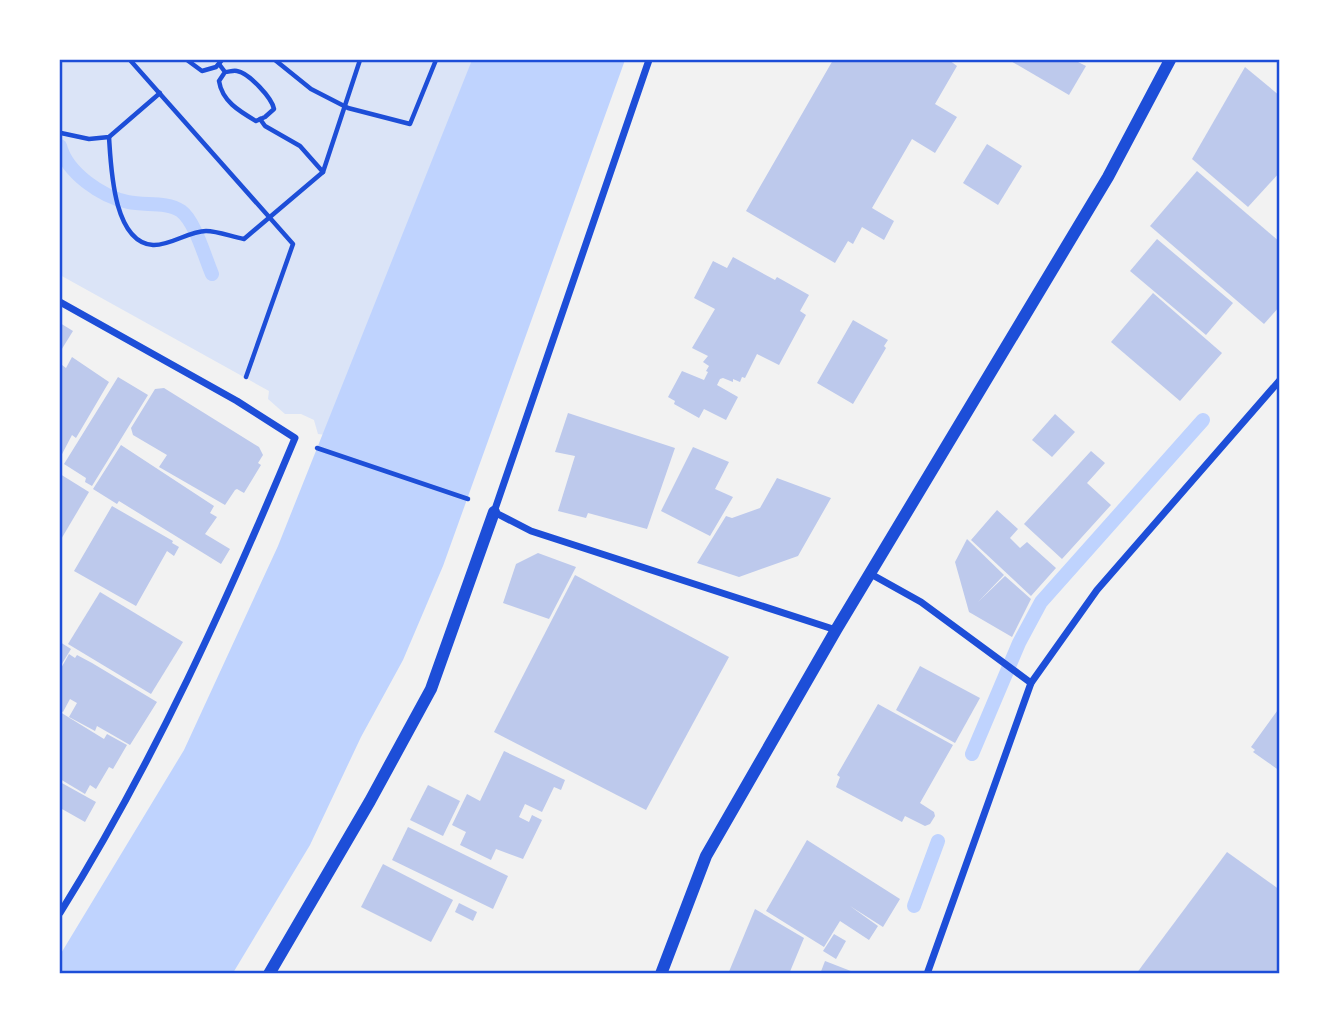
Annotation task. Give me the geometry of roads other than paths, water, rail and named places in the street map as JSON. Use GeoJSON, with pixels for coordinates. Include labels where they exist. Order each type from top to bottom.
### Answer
{"type":"FeatureCollection","features":[{"type":"Feature","properties":{"kind":"street"},"geometry":{"type":"LineString","coordinates":[[269,974],[370,801],[431,689],[649,60]]}},
{"type":"Feature","properties":{"kind":"street"},"geometry":{"type":"LineString","coordinates":[[660,974],[706,856],[869,573],[1108,177],[1170,60]]}},
{"type":"Feature","properties":{"kind":"street"},"geometry":{"type":"LineString","coordinates":[[60,302],[237,401],[295,438],[246,555],[174,711],[94,858],[60,913]]}},
{"type":"Feature","properties":{"kind":"street"},"geometry":{"type":"LineString","coordinates":[[926,974],[1031,683],[1097,590],[1279,380]]}},
{"type":"Feature","properties":{"kind":"street"},"geometry":{"type":"LineString","coordinates":[[494,512],[531,531],[836,630]]}},
{"type":"Feature","properties":{"kind":"street"},"geometry":{"type":"LineString","coordinates":[[869,573],[921,602],[1031,683]]}},
{"type":"Feature","properties":{"kind":"water"},"geometry":{"type":"Polygon","coordinates":[[[472,60],[625,60],[443,566],[403,660],[361,737],[310,845],[233,973],[60,973],[60,955],[184,750],[278,546],[472,60]]]}},
{"type":"Feature","properties":{"kind":"waterway"},"geometry":{"type":"LineString","coordinates":[[60,146],[78,174],[107,195],[128,202],[169,206],[181,211],[195,231],[212,274]]}},
{"type":"Feature","properties":{"kind":"waterway"},"geometry":{"type":"LineString","coordinates":[[972,754],[1019,643],[1041,602],[1203,420]]}},
{"type":"Feature","properties":{"kind":"waterway"},"geometry":{"type":"LineString","coordinates":[[914,906],[938,841]]}}]}
